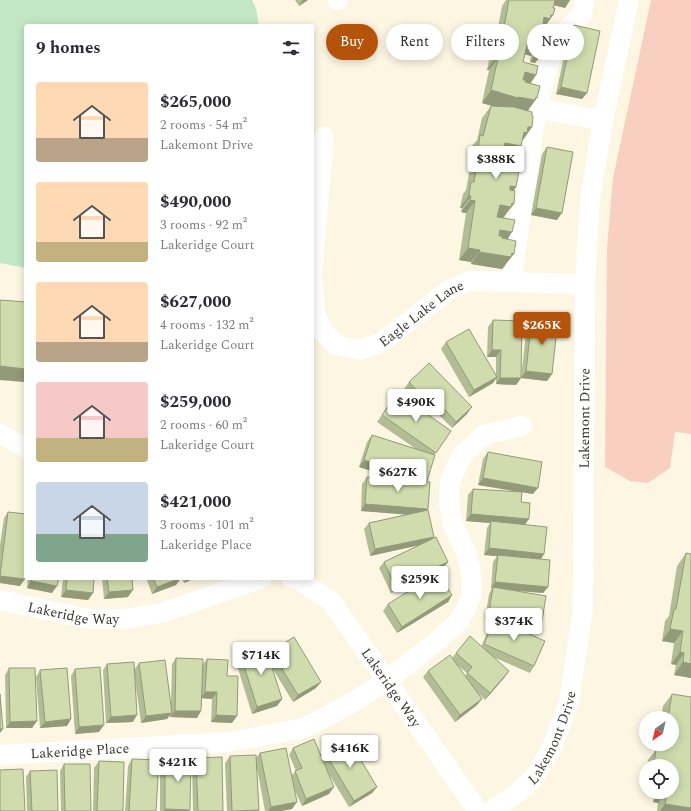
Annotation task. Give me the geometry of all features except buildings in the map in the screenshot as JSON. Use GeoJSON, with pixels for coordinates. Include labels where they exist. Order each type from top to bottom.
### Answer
{"type":"FeatureCollection","features":[{"type":"Feature","properties":{"kind":"street"},"geometry":{"type":"LineString","coordinates":[[511,282],[537,108],[556,40],[582,14],[584,0]]}},
{"type":"Feature","properties":{"kind":"street","name":"Lakemont Drive"},"geometry":{"type":"LineString","coordinates":[[491,811],[516,794],[534,778],[552,747],[569,702],[582,609],[585,284],[590,199],[603,121],[629,0]]}},
{"type":"Feature","properties":{"kind":"street"},"geometry":{"type":"LineString","coordinates":[[537,108],[603,121]]}},
{"type":"Feature","properties":{"kind":"street","name":"Eagle Lake Lane"},"geometry":{"type":"LineString","coordinates":[[314,251],[324,137]]}},
{"type":"Feature","properties":{"kind":"street","name":"Eagle Lake Lane"},"geometry":{"type":"LineString","coordinates":[[314,300],[315,313],[323,332],[336,345],[360,350],[381,343],[449,290],[469,281],[585,284]]}},
{"type":"Feature","properties":{"kind":"street","name":"Lakeridge Place"},"geometry":{"type":"LineString","coordinates":[[0,755],[230,742],[304,728],[345,707],[386,681],[435,643],[460,620],[471,598],[472,578],[467,555],[452,522],[449,501],[450,482],[461,456],[484,435],[522,426]]}},
{"type":"Feature","properties":{"kind":"street"},"geometry":{"type":"LineString","coordinates":[[0,434],[24,447]]}},
{"type":"Feature","properties":{"kind":"street","name":"Lakeridge Way"},"geometry":{"type":"LineString","coordinates":[[0,600],[88,619],[124,619],[161,613],[256,580]]}},
{"type":"Feature","properties":{"kind":"street","name":"Lakeridge Way"},"geometry":{"type":"LineString","coordinates":[[299,580],[331,601],[478,811]]}},
{"type":"Feature","properties":{"kind":"shaded area"},"geometry":{"type":"Polygon","coordinates":[[[0,0],[252,0],[256,9],[259,24],[24,24],[24,268],[0,263],[0,0]]]}},
{"type":"Feature","properties":{"kind":"shaded area"},"geometry":{"type":"Polygon","coordinates":[[[651,0],[691,0],[691,434],[675,432],[670,468],[648,483],[630,481],[605,467],[607,248],[613,178],[651,0]]]}}]}
